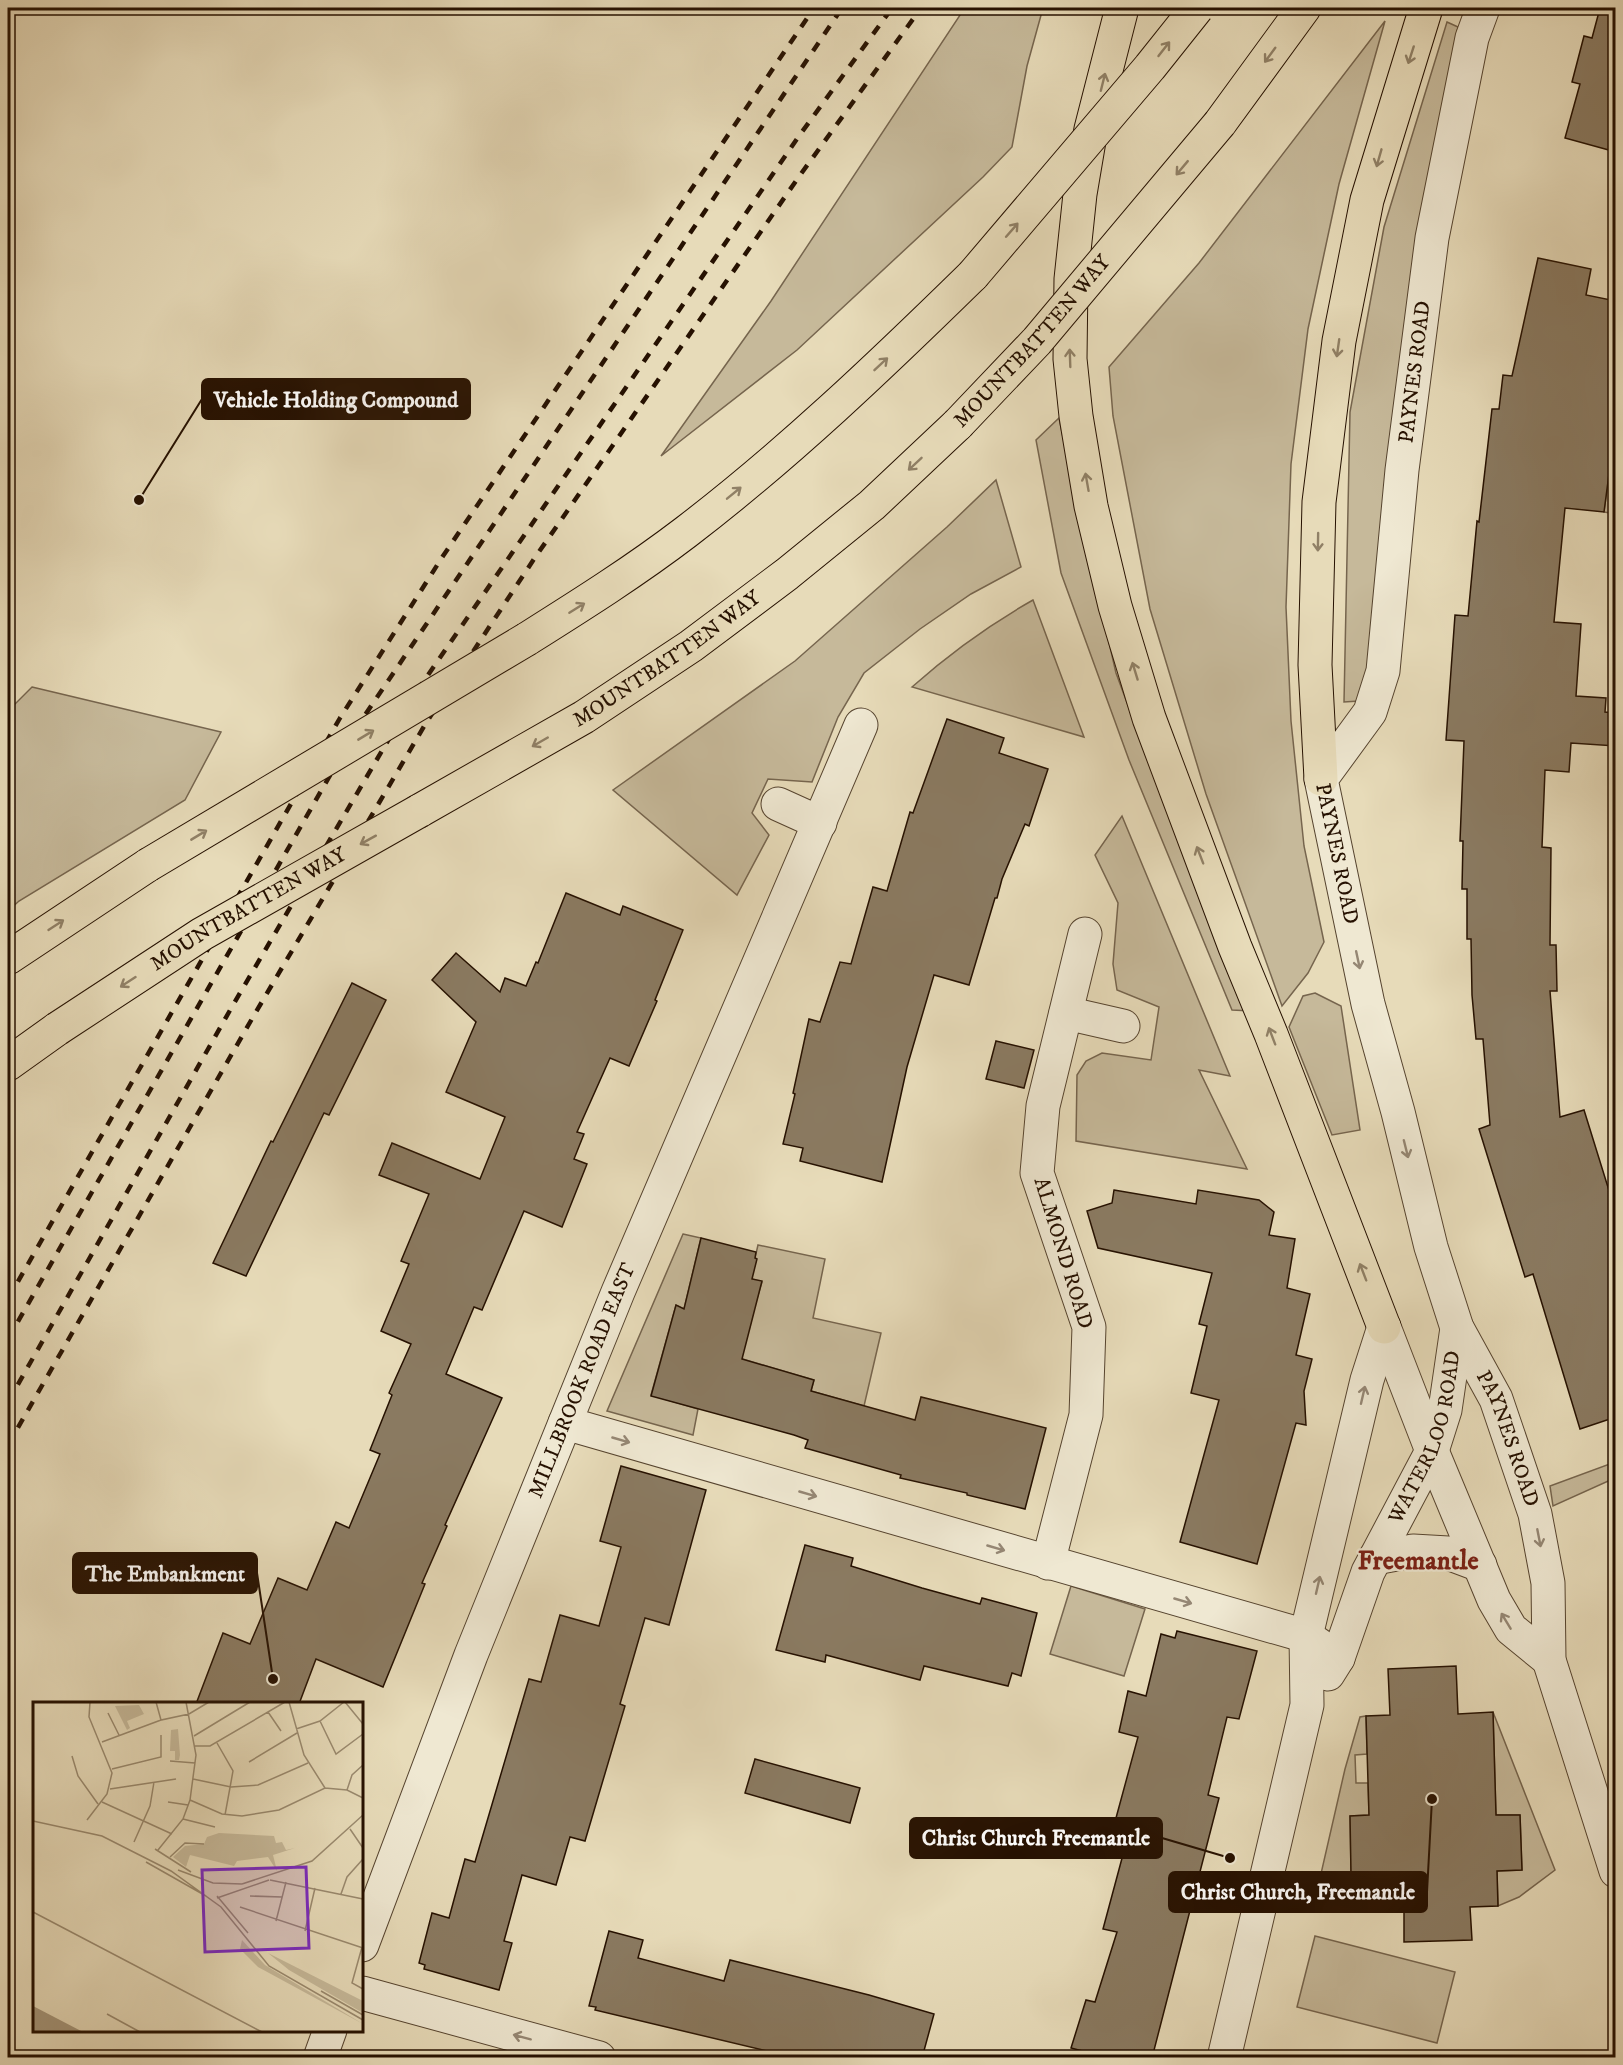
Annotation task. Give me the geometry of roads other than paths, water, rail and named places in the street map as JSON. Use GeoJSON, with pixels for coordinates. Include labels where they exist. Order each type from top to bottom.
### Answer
{"type":"FeatureCollection","features":[{"type":"Feature","properties":{"kind":"highway"},"geometry":{"type":"LineString","coordinates":[[1122,8],[1091,129],[1080,194],[1071,279],[1070,359],[1076,416],[1091,506],[1115,606],[1149,718],[1235,947],[1384,1327]]}},
{"type":"Feature","properties":{"kind":"highway"},"geometry":{"type":"LineString","coordinates":[[8,958],[148,865],[593,598],[685,533],[796,442],[973,275],[1114,110],[1197,8]]}},
{"type":"Feature","properties":{"kind":"highway","name":"MOUNTBATTEN WAY"},"geometry":{"type":"LineString","coordinates":[[8,1064],[202,934],[584,717],[691,646],[787,574],[872,505],[958,424],[1037,341],[1220,123],[1304,8]]}},
{"type":"Feature","properties":{"kind":"highway"},"geometry":{"type":"LineString","coordinates":[[1321,779],[1315,665],[1319,502],[1339,341],[1367,200],[1426,8]]}},
{"type":"Feature","properties":{"kind":"street","name":"PAYNES ROAD"},"geometry":{"type":"LineString","coordinates":[[1483,8],[1472,38],[1432,238],[1402,470],[1383,671],[1370,712],[1321,779],[1368,1004],[1398,1112],[1431,1247],[1457,1328],[1496,1399],[1535,1514],[1548,1583],[1549,1660],[1616,1871]]}},
{"type":"Feature","properties":{"kind":"street","name":"MILLBROOK ROAD EAST"},"geometry":{"type":"LineString","coordinates":[[363,1942],[471,1655],[618,1292],[861,725]]}},
{"type":"Feature","properties":{"kind":"street"},"geometry":{"type":"LineString","coordinates":[[778,804],[820,823]]}},
{"type":"Feature","properties":{"kind":"street","name":"ALMOND ROAD"},"geometry":{"type":"LineString","coordinates":[[1048,1563],[1086,1415],[1089,1327],[1037,1173],[1044,1106],[1085,934]]}},
{"type":"Feature","properties":{"kind":"street"},"geometry":{"type":"LineString","coordinates":[[1066,1013],[1123,1026]]}},
{"type":"Feature","properties":{"kind":"street"},"geometry":{"type":"LineString","coordinates":[[1384,1327],[1432,1451],[1494,1600],[1511,1629],[1549,1660]]}},
{"type":"Feature","properties":{"kind":"street","name":"WATERLOO ROAD"},"geometry":{"type":"LineString","coordinates":[[1224,2058],[1307,1705],[1306,1636],[1367,1380],[1384,1327]]}},
{"type":"Feature","properties":{"kind":"street","name":"WATERLOO ROAD"},"geometry":{"type":"LineString","coordinates":[[1307,1705],[1338,1658],[1368,1572],[1432,1451],[1445,1410],[1457,1328]]}},
{"type":"Feature","properties":{"kind":"street"},"geometry":{"type":"LineString","coordinates":[[565,1423],[1306,1636],[1338,1658]]}},
{"type":"Feature","properties":{"kind":"street"},"geometry":{"type":"LineString","coordinates":[[1375,1558],[1413,1551],[1448,1553],[1480,1565]]}},
{"type":"Feature","properties":{"kind":"street"},"geometry":{"type":"LineString","coordinates":[[363,1993],[598,2058]]}},
{"type":"Feature","properties":{"kind":"street"},"geometry":{"type":"LineString","coordinates":[[320,2058],[330,2032]]}},
{"type":"Feature","properties":{"kind":"railway"},"geometry":{"type":"LineString","coordinates":[[8,1299],[340,718],[443,556],[814,8]]}},
{"type":"Feature","properties":{"kind":"railway"},"geometry":{"type":"LineString","coordinates":[[8,1339],[361,721],[842,8]]}},
{"type":"Feature","properties":{"kind":"railway"},"geometry":{"type":"LineString","coordinates":[[8,1402],[233,1005],[417,691],[799,136],[892,8]]}},
{"type":"Feature","properties":{"kind":"railway"},"geometry":{"type":"LineString","coordinates":[[8,1445],[253,1017],[426,723],[534,559],[798,178],[921,8]]}},
{"type":"Feature","properties":{"kind":"place","name":"Vehicle Holding Compound"},"geometry":{"type":"Point","coordinates":[139,500]}},
{"type":"Feature","properties":{"kind":"place","name":"The Embankment"},"geometry":{"type":"Point","coordinates":[273,1679]}},
{"type":"Feature","properties":{"kind":"place","name":"Christ Church, Freemantle"},"geometry":{"type":"Point","coordinates":[1432,1799]}},
{"type":"Feature","properties":{"kind":"place","name":"Christ Church Freemantle"},"geometry":{"type":"Point","coordinates":[1230,1858]}},
{"type":"Feature","properties":{"kind":"district","name":"Freemantle"},"geometry":{"type":"Point","coordinates":[1418,1561]}}]}
